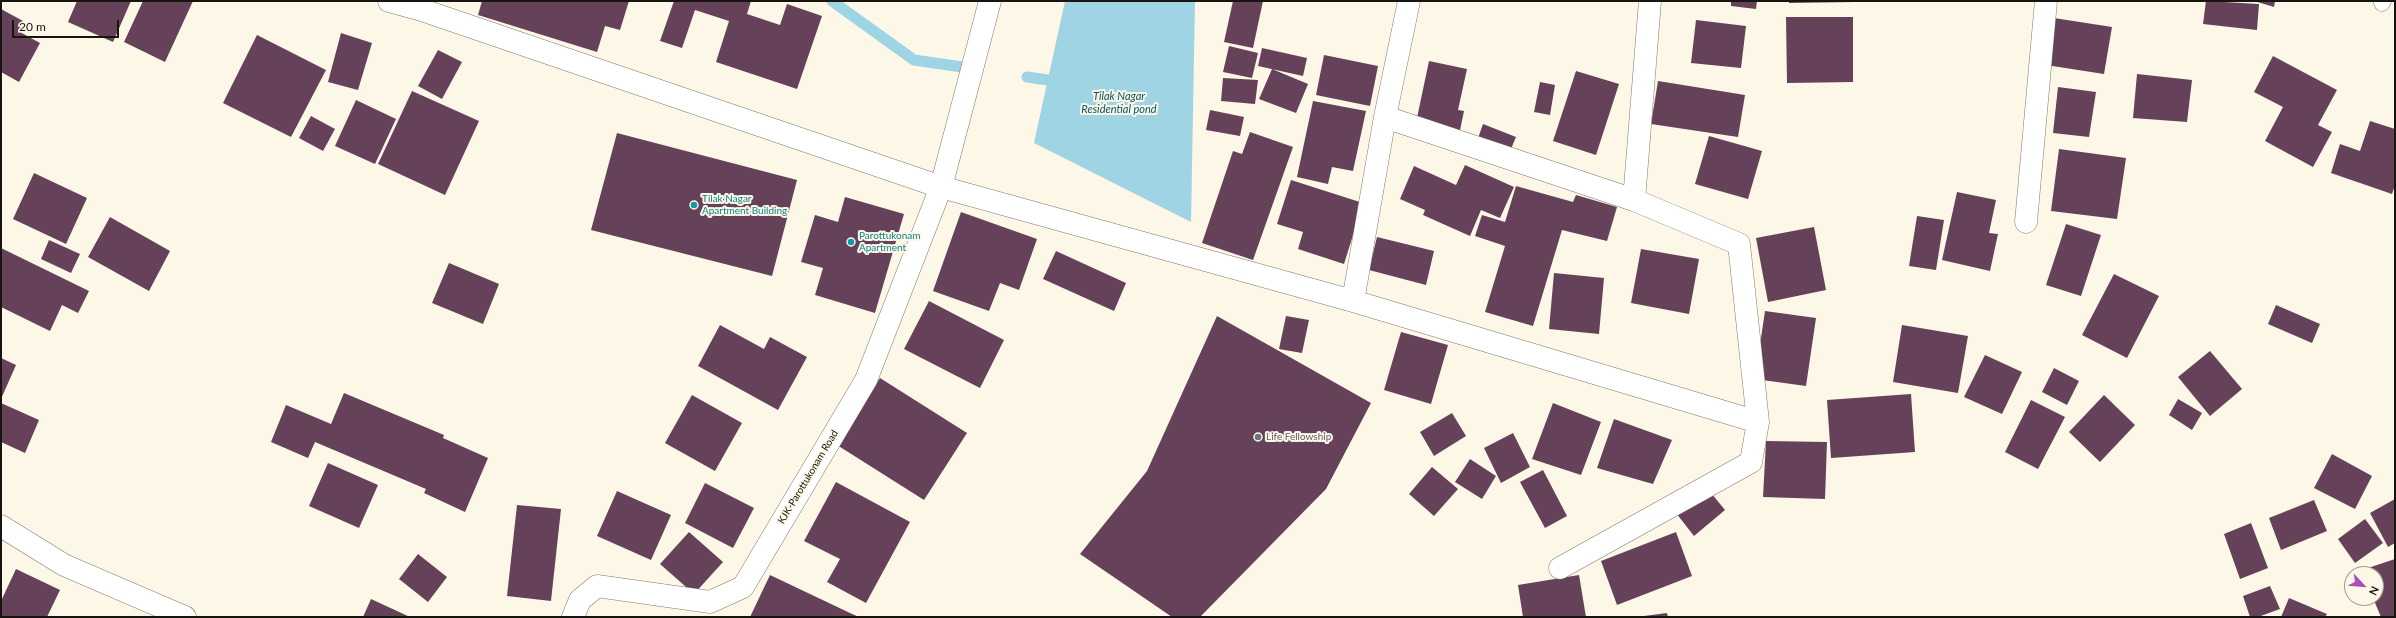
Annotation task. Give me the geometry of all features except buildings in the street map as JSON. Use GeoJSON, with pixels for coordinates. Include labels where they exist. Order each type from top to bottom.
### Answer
{"type":"FeatureCollection","features":[{"type":"Feature","properties":{"kind":"street"},"geometry":{"type":"LineString","coordinates":[[389,1],[425,11],[941,187],[1353,301],[1758,422]]}},
{"type":"Feature","properties":{"kind":"street","name":"KJK-Parottukonam Road"},"geometry":{"type":"LineString","coordinates":[[573,617],[580,600],[597,586],[710,602],[743,587],[866,380],[941,187],[990,1]]}},
{"type":"Feature","properties":{"kind":"street"},"geometry":{"type":"LineString","coordinates":[[1353,301],[1384,117],[1409,1]]}},
{"type":"Feature","properties":{"kind":"street"},"geometry":{"type":"LineString","coordinates":[[1634,200],[1650,1]]}},
{"type":"Feature","properties":{"kind":"street"},"geometry":{"type":"LineString","coordinates":[[2026,222],[2046,1]]}},
{"type":"Feature","properties":{"kind":"street"},"geometry":{"type":"LineString","coordinates":[[1384,117],[1634,200],[1739,244],[1758,422],[1751,462],[1560,568]]}},
{"type":"Feature","properties":{"kind":"street"},"geometry":{"type":"LineString","coordinates":[[1,526],[64,565],[185,617]]}},
{"type":"Feature","properties":{"kind":"water","name":"Tilak Nagar Residential pond"},"geometry":{"type":"Polygon","coordinates":[[[1065,1],[1195,1],[1191,222],[1034,143],[1065,1]]]}},
{"type":"Feature","properties":{"kind":"waterway"},"geometry":{"type":"LineString","coordinates":[[832,1],[914,60],[969,68]]}},
{"type":"Feature","properties":{"kind":"waterway"},"geometry":{"type":"LineString","coordinates":[[1027,77],[1062,82]]}},
{"type":"Feature","properties":{"kind":"place","name":"Tilak Nagar Apartment Building"},"geometry":{"type":"Point","coordinates":[694,205]}},
{"type":"Feature","properties":{"kind":"place","name":"Parottukonam Apartment"},"geometry":{"type":"Point","coordinates":[851,242]}},
{"type":"Feature","properties":{"kind":"place","name":"Life Fellowship"},"geometry":{"type":"Point","coordinates":[1258,437]}}]}
